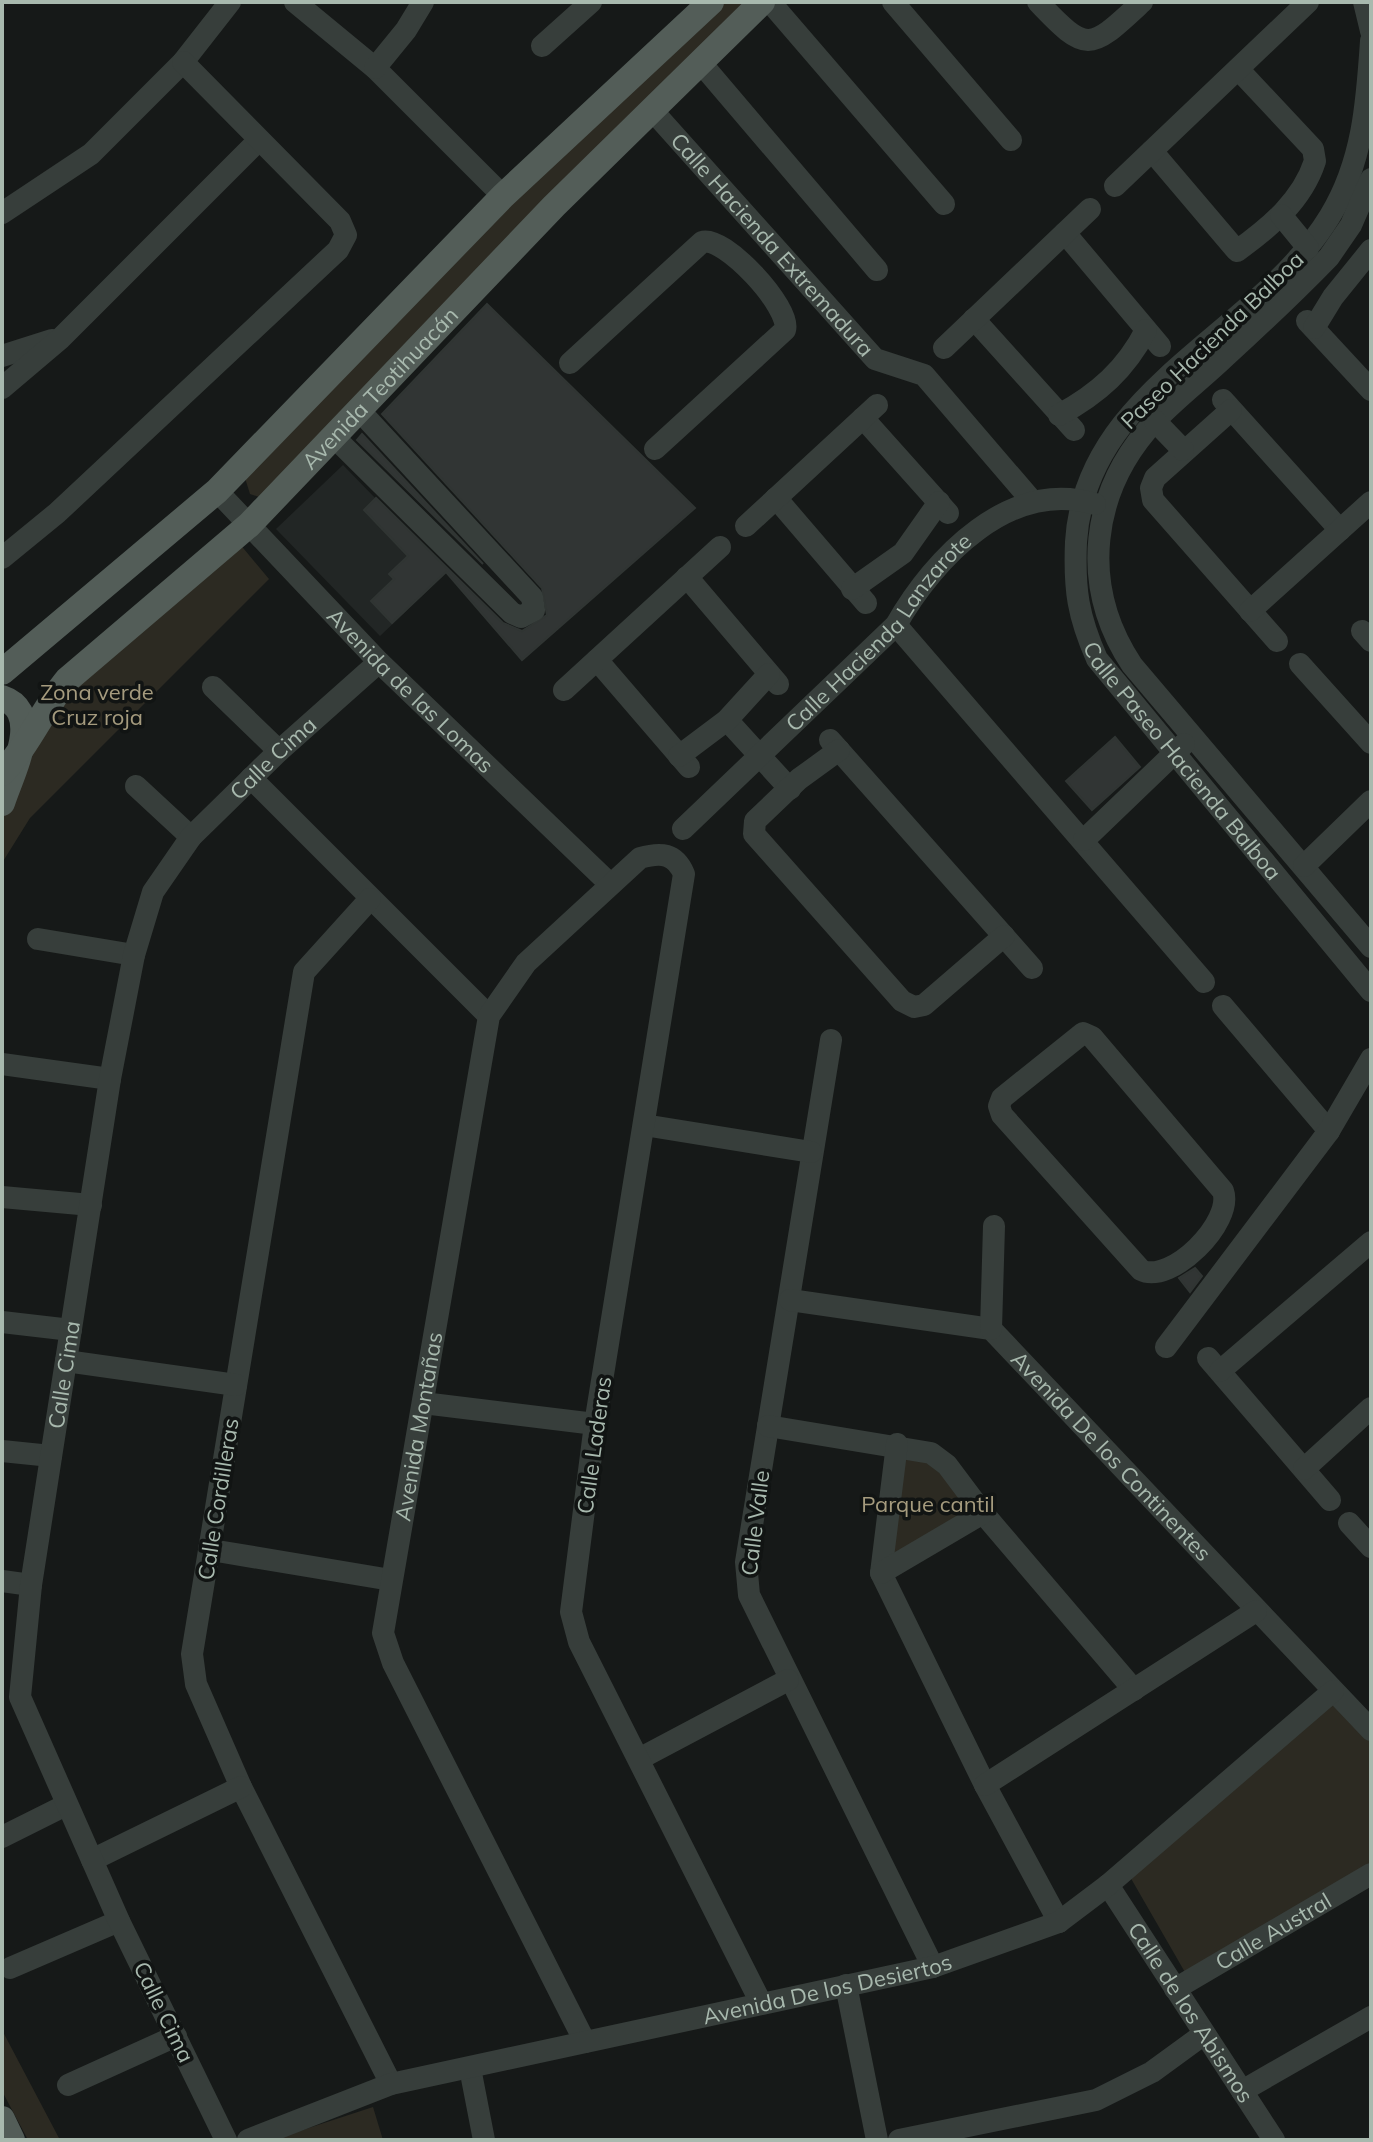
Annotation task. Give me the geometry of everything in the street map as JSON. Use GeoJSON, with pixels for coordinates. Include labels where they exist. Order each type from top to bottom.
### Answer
{"type":"FeatureCollection","features":[{"type":"Feature","properties":{"kind":"main road","name":"Avenida Teotihuacán"},"geometry":{"type":"LineString","coordinates":[[2,672],[217,491],[503,196],[711,2]]}},
{"type":"Feature","properties":{"kind":"main road","name":"Avenida Teotihuacán"},"geometry":{"type":"LineString","coordinates":[[10,765],[46,705],[67,680],[249,525],[651,109],[762,2]]}},
{"type":"Feature","properties":{"kind":"main road"},"geometry":{"type":"LineString","coordinates":[[2,698],[21,713],[25,728],[10,765],[2,803]]}},
{"type":"Feature","properties":{"kind":"main road"},"geometry":{"type":"LineString","coordinates":[[2,2119],[12,2140]]}},
{"type":"Feature","properties":{"kind":"street"},"geometry":{"type":"LineString","coordinates":[[2,213],[91,154],[183,62],[230,2]]}},
{"type":"Feature","properties":{"kind":"street"},"geometry":{"type":"LineString","coordinates":[[295,2],[375,68],[503,196]]}},
{"type":"Feature","properties":{"kind":"street"},"geometry":{"type":"LineString","coordinates":[[375,68],[406,30],[423,2]]}},
{"type":"Feature","properties":{"kind":"street"},"geometry":{"type":"LineString","coordinates":[[542,46],[591,2]]}},
{"type":"Feature","properties":{"kind":"street"},"geometry":{"type":"LineString","coordinates":[[770,2],[944,204]]}},
{"type":"Feature","properties":{"kind":"street"},"geometry":{"type":"LineString","coordinates":[[893,2],[1011,140]]}},
{"type":"Feature","properties":{"kind":"street"},"geometry":{"type":"LineString","coordinates":[[1038,2],[1072,38],[1088,42],[1109,33],[1142,2]]}},
{"type":"Feature","properties":{"kind":"street"},"geometry":{"type":"LineString","coordinates":[[1115,186],[1308,2]]}},
{"type":"Feature","properties":{"kind":"street"},"geometry":{"type":"LineString","coordinates":[[1364,2],[1371,31]]}},
{"type":"Feature","properties":{"kind":"street","name":"Paseo Hacienda Balboa"},"geometry":{"type":"LineString","coordinates":[[1081,500],[1101,452],[1135,409],[1278,281],[1308,248],[1365,149],[1371,41]]}},
{"type":"Feature","properties":{"kind":"street"},"geometry":{"type":"LineString","coordinates":[[2,558],[57,513],[338,250],[346,235],[340,221],[183,62]]}},
{"type":"Feature","properties":{"kind":"street"},"geometry":{"type":"LineString","coordinates":[[700,62],[877,270]]}},
{"type":"Feature","properties":{"kind":"street"},"geometry":{"type":"LineString","coordinates":[[1152,151],[1243,258],[1281,215],[1312,172],[1315,161],[1313,149],[1238,69]]}},
{"type":"Feature","properties":{"kind":"street","name":"Calle Hacienda Extremadura"},"geometry":{"type":"LineString","coordinates":[[651,109],[780,257],[875,359],[924,375],[1033,502]]}},
{"type":"Feature","properties":{"kind":"street"},"geometry":{"type":"LineString","coordinates":[[2,388],[61,338],[259,140]]}},
{"type":"Feature","properties":{"kind":"street","name":"Paseo Hacienda Balboa"},"geometry":{"type":"LineString","coordinates":[[1104,507],[1124,462],[1155,421],[1329,257],[1351,225],[1371,179]]}},
{"type":"Feature","properties":{"kind":"street"},"geometry":{"type":"LineString","coordinates":[[944,348],[1090,209]]}},
{"type":"Feature","properties":{"kind":"street"},"geometry":{"type":"LineString","coordinates":[[1281,215],[1308,248]]}},
{"type":"Feature","properties":{"kind":"street"},"geometry":{"type":"LineString","coordinates":[[974,319],[1067,422],[1153,338],[1065,233]]}},
{"type":"Feature","properties":{"kind":"street"},"geometry":{"type":"LineString","coordinates":[[570,363],[702,242],[715,242],[758,277],[784,316],[785,330],[655,449]]}},
{"type":"Feature","properties":{"kind":"street"},"geometry":{"type":"LineString","coordinates":[[1371,250],[1311,324],[1371,390]]}},
{"type":"Feature","properties":{"kind":"street"},"geometry":{"type":"LineString","coordinates":[[758,277],[780,257]]}},
{"type":"Feature","properties":{"kind":"street"},"geometry":{"type":"LineString","coordinates":[[1329,257],[1347,278]]}},
{"type":"Feature","properties":{"kind":"street"},"geometry":{"type":"LineString","coordinates":[[2,356],[61,338]]}},
{"type":"Feature","properties":{"kind":"street"},"geometry":{"type":"LineString","coordinates":[[1111,380],[1135,409]]}},
{"type":"Feature","properties":{"kind":"street"},"geometry":{"type":"LineString","coordinates":[[1277,641],[1153,500],[1151,488],[1155,478],[1227,405],[1340,530]]}},
{"type":"Feature","properties":{"kind":"street"},"geometry":{"type":"LineString","coordinates":[[334,437],[512,613],[521,617],[534,610],[532,597],[359,410]]}},
{"type":"Feature","properties":{"kind":"street"},"geometry":{"type":"LineString","coordinates":[[746,526],[776,498],[870,412],[944,508],[859,596],[776,498]]}},
{"type":"Feature","properties":{"kind":"street"},"geometry":{"type":"LineString","coordinates":[[1155,421],[1183,450]]}},
{"type":"Feature","properties":{"kind":"street","name":"Avenida de las Lomas"},"geometry":{"type":"LineString","coordinates":[[217,491],[379,662],[610,884]]}},
{"type":"Feature","properties":{"kind":"street","name":"Calle Hacienda Lanzarote"},"geometry":{"type":"LineString","coordinates":[[683,829],[896,625],[925,582],[952,550],[992,520],[1033,502],[1081,500],[1104,507]]}},
{"type":"Feature","properties":{"kind":"street","name":"Calle Paseo Hacienda Balboa"},"geometry":{"type":"LineString","coordinates":[[1081,500],[1074,580],[1079,617],[1097,659],[1371,991]]}},
{"type":"Feature","properties":{"kind":"street"},"geometry":{"type":"LineString","coordinates":[[1250,611],[1371,502]]}},
{"type":"Feature","properties":{"kind":"street","name":"Calle Paseo Hacienda Balboa"},"geometry":{"type":"LineString","coordinates":[[1104,507],[1098,538],[1099,584],[1113,637],[1132,665],[1371,947]]}},
{"type":"Feature","properties":{"kind":"street"},"geometry":{"type":"LineString","coordinates":[[564,690],[720,547]]}},
{"type":"Feature","properties":{"kind":"street"},"geometry":{"type":"LineString","coordinates":[[903,553],[925,582]]}},
{"type":"Feature","properties":{"kind":"street"},"geometry":{"type":"LineString","coordinates":[[597,660],[684,762],[774,679],[687,577]]}},
{"type":"Feature","properties":{"kind":"street"},"geometry":{"type":"LineString","coordinates":[[896,625],[1204,982]]}},
{"type":"Feature","properties":{"kind":"street","name":"Calle Cima"},"geometry":{"type":"LineString","coordinates":[[226,2140],[66,1805],[11,1698],[110,1079],[134,955],[153,892],[191,837],[279,751],[379,662]]}},
{"type":"Feature","properties":{"kind":"street"},"geometry":{"type":"LineString","coordinates":[[1300,664],[1371,743]]}},
{"type":"Feature","properties":{"kind":"street"},"geometry":{"type":"LineString","coordinates":[[213,687],[279,751]]}},
{"type":"Feature","properties":{"kind":"street"},"geometry":{"type":"LineString","coordinates":[[727,720],[790,789]]}},
{"type":"Feature","properties":{"kind":"street"},"geometry":{"type":"LineString","coordinates":[[1084,840],[1193,736]]}},
{"type":"Feature","properties":{"kind":"street"},"geometry":{"type":"LineString","coordinates":[[1004,936],[924,1005],[914,1007],[902,1001],[754,834],[755,821],[834,744],[1004,936],[1032,968]]}},
{"type":"Feature","properties":{"kind":"street"},"geometry":{"type":"LineString","coordinates":[[251,778],[489,1016]]}},
{"type":"Feature","properties":{"kind":"street"},"geometry":{"type":"LineString","coordinates":[[136,786],[191,837]]}},
{"type":"Feature","properties":{"kind":"street"},"geometry":{"type":"LineString","coordinates":[[1304,866],[1371,801]]}},
{"type":"Feature","properties":{"kind":"street","name":"Avenida Montañas"},"geometry":{"type":"LineString","coordinates":[[585,2042],[393,1663],[383,1633],[489,1016],[526,963],[610,884],[640,858],[668,855]]}},
{"type":"Feature","properties":{"kind":"street","name":"Calle Laderas"},"geometry":{"type":"LineString","coordinates":[[668,855],[679,862],[684,874],[595,1424],[571,1612],[579,1642],[761,2003]]}},
{"type":"Feature","properties":{"kind":"street","name":"Calle Cordilleras"},"geometry":{"type":"LineString","coordinates":[[370,899],[304,972],[192,1654],[196,1684],[241,1787],[391,2084]]}},
{"type":"Feature","properties":{"kind":"street"},"geometry":{"type":"LineString","coordinates":[[38,939],[134,955]]}},
{"type":"Feature","properties":{"kind":"street"},"geometry":{"type":"LineString","coordinates":[[1223,1006],[1329,1131]]}},
{"type":"Feature","properties":{"kind":"street"},"geometry":{"type":"LineString","coordinates":[[1083,1033],[1092,1037],[1223,1191],[1227,1201],[1224,1212],[1196,1251],[1160,1274],[1150,1275],[1141,1270],[1002,1115],[999,1106],[1002,1098],[1076,1036],[1083,1033]]}},
{"type":"Feature","properties":{"kind":"street","name":"Calle Valle"},"geometry":{"type":"LineString","coordinates":[[831,1040],[746,1562],[749,1595],[788,1680],[933,1967]]}},
{"type":"Feature","properties":{"kind":"street"},"geometry":{"type":"LineString","coordinates":[[1166,1347],[1329,1131],[1371,1059]]}},
{"type":"Feature","properties":{"kind":"street"},"geometry":{"type":"LineString","coordinates":[[2,1064],[110,1079]]}},
{"type":"Feature","properties":{"kind":"street"},"geometry":{"type":"LineString","coordinates":[[644,1125],[811,1152]]}},
{"type":"Feature","properties":{"kind":"street"},"geometry":{"type":"LineString","coordinates":[[2,1197],[91,1205]]}},
{"type":"Feature","properties":{"kind":"street"},"geometry":{"type":"LineString","coordinates":[[790,1300],[991,1329],[994,1226]]}},
{"type":"Feature","properties":{"kind":"street"},"geometry":{"type":"LineString","coordinates":[[1330,1500],[1214,1364],[1371,1242]]}},
{"type":"Feature","properties":{"kind":"street"},"geometry":{"type":"LineString","coordinates":[[1196,1251],[1217,1276]]}},
{"type":"Feature","properties":{"kind":"street"},"geometry":{"type":"LineString","coordinates":[[2,1322],[71,1330]]}},
{"type":"Feature","properties":{"kind":"street","name":"Avenida De los Continentes"},"geometry":{"type":"LineString","coordinates":[[991,1329],[1371,1730]]}},
{"type":"Feature","properties":{"kind":"street"},"geometry":{"type":"LineString","coordinates":[[66,1361],[236,1385]]}},
{"type":"Feature","properties":{"kind":"street"},"geometry":{"type":"LineString","coordinates":[[423,1403],[595,1424]]}},
{"type":"Feature","properties":{"kind":"street"},"geometry":{"type":"LineString","coordinates":[[1304,1469],[1371,1408]]}},
{"type":"Feature","properties":{"kind":"street"},"geometry":{"type":"LineString","coordinates":[[768,1426],[897,1444],[931,1453],[947,1465],[983,1513],[1134,1690]]}},
{"type":"Feature","properties":{"kind":"street"},"geometry":{"type":"LineString","coordinates":[[897,1444],[881,1573],[985,1785],[1059,1922]]}},
{"type":"Feature","properties":{"kind":"street"},"geometry":{"type":"LineString","coordinates":[[2,1451],[51,1456]]}},
{"type":"Feature","properties":{"kind":"street"},"geometry":{"type":"LineString","coordinates":[[881,1573],[983,1513]]}},
{"type":"Feature","properties":{"kind":"street"},"geometry":{"type":"LineString","coordinates":[[1349,1523],[1371,1547]]}},
{"type":"Feature","properties":{"kind":"street"},"geometry":{"type":"LineString","coordinates":[[211,1550],[391,1580]]}},
{"type":"Feature","properties":{"kind":"street"},"geometry":{"type":"LineString","coordinates":[[2,1581],[31,1585]]}},
{"type":"Feature","properties":{"kind":"street"},"geometry":{"type":"LineString","coordinates":[[985,1785],[1256,1611]]}},
{"type":"Feature","properties":{"kind":"street"},"geometry":{"type":"LineString","coordinates":[[639,1759],[788,1680]]}},
{"type":"Feature","properties":{"kind":"street","name":"Avenida De los Desiertos"},"geometry":{"type":"LineString","coordinates":[[248,2140],[391,2084],[933,1967],[1059,1922],[1108,1885],[1333,1691]]}},
{"type":"Feature","properties":{"kind":"street"},"geometry":{"type":"LineString","coordinates":[[92,1860],[241,1787]]}},
{"type":"Feature","properties":{"kind":"street"},"geometry":{"type":"LineString","coordinates":[[2,1837],[66,1805]]}},
{"type":"Feature","properties":{"kind":"street","name":"Calle Austral"},"geometry":{"type":"LineString","coordinates":[[1175,1989],[1371,1874]]}},
{"type":"Feature","properties":{"kind":"street","name":"Calle de los Abismos"},"geometry":{"type":"LineString","coordinates":[[1108,1885],[1274,2140]]}},
{"type":"Feature","properties":{"kind":"street"},"geometry":{"type":"LineString","coordinates":[[10,1968],[119,1921]]}},
{"type":"Feature","properties":{"kind":"street"},"geometry":{"type":"LineString","coordinates":[[846,1985],[877,2140]]}},
{"type":"Feature","properties":{"kind":"street"},"geometry":{"type":"LineString","coordinates":[[1242,2091],[1371,2017]]}},
{"type":"Feature","properties":{"kind":"street"},"geometry":{"type":"LineString","coordinates":[[899,2140],[1096,2100],[1152,2072],[1204,2034]]}},
{"type":"Feature","properties":{"kind":"street"},"geometry":{"type":"LineString","coordinates":[[68,2085],[176,2036]]}},
{"type":"Feature","properties":{"kind":"street"},"geometry":{"type":"LineString","coordinates":[[470,2068],[484,2140]]}},
{"type":"Feature","properties":{"kind":"shaded area"},"geometry":{"type":"Polygon","coordinates":[[[343,465],[447,572],[380,636],[276,529],[343,465]]]}},
{"type":"Feature","properties":{"kind":"green space"},"geometry":{"type":"Polygon","coordinates":[[[719,2],[756,2],[259,497],[250,494],[245,478],[462,251],[719,2]]]}},
{"type":"Feature","properties":{"kind":"green space","name":"Zona verde Cruz roja"},"geometry":{"type":"Polygon","coordinates":[[[239,543],[269,579],[30,818],[2,863],[2,803],[73,682],[239,543]]]}},
{"type":"Feature","properties":{"kind":"green space","name":"Parque cantil"},"geometry":{"type":"Polygon","coordinates":[[[904,1450],[929,1458],[977,1513],[889,1564],[904,1450]]]}},
{"type":"Feature","properties":{"kind":"green space"},"geometry":{"type":"Polygon","coordinates":[[[1336,1696],[1371,1734],[1371,1867],[1186,1974],[1129,1875],[1336,1696]]]}},
{"type":"Feature","properties":{"kind":"green space"},"geometry":{"type":"Polygon","coordinates":[[[2,2030],[60,2140],[28,2140],[2,2091],[2,2030]]]}},
{"type":"Feature","properties":{"kind":"green space"},"geometry":{"type":"Polygon","coordinates":[[[373,2107],[383,2140],[272,2140],[373,2107]]]}},
{"type":"Feature","properties":{"kind":"building"},"geometry":{"type":"Polygon","coordinates":[[[487,304],[695,508],[522,660],[446,572],[392,623],[371,601],[394,579],[389,574],[408,556],[364,510],[376,498],[503,623],[522,631],[547,615],[542,588],[382,414],[487,304]]]}},
{"type":"Feature","properties":{"kind":"building"},"geometry":{"type":"Polygon","coordinates":[[[362,434],[483,564],[357,440],[362,434]]]}},
{"type":"Feature","properties":{"kind":"building"},"geometry":{"type":"Polygon","coordinates":[[[1115,737],[1140,767],[1092,810],[1066,781],[1115,737]]]}},
{"type":"Feature","properties":{"kind":"building"},"geometry":{"type":"Polygon","coordinates":[[[1195,1268],[1202,1276],[1190,1292],[1179,1278],[1195,1268]]]}}]}
